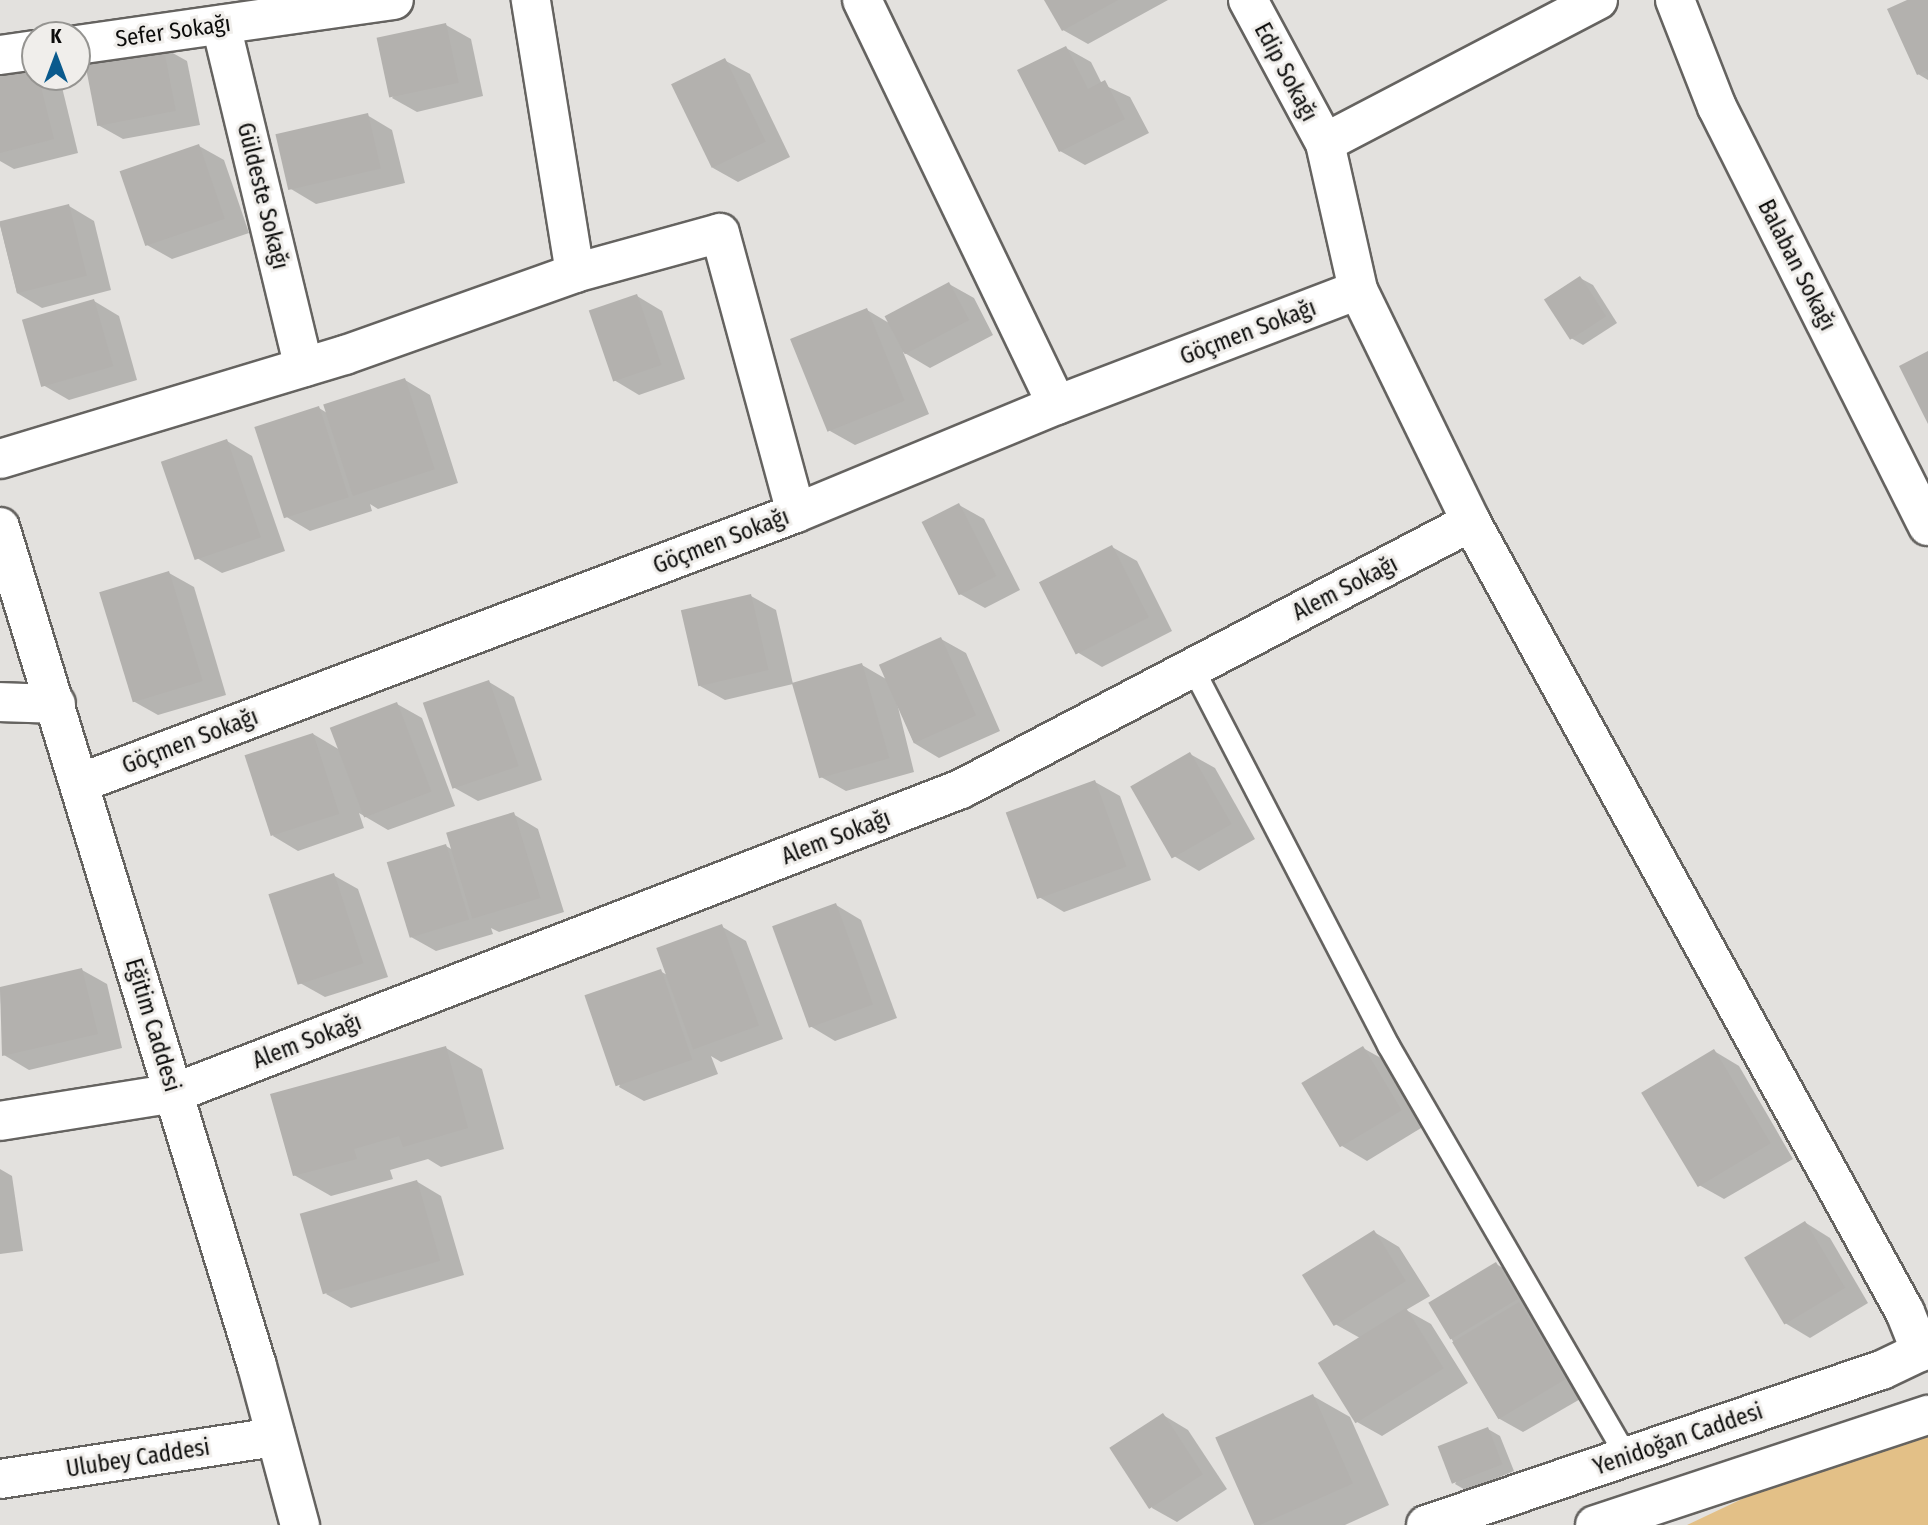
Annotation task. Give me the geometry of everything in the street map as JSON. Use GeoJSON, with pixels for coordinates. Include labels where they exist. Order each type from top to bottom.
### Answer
{"type":"FeatureCollection","features":[{"type":"Feature","properties":{"kind":"street","name":"Sefer Sokağı"},"geometry":{"type":"LineString","coordinates":[[91,43],[394,0]]}},
{"type":"Feature","properties":{"kind":"street"},"geometry":{"type":"LineString","coordinates":[[531,0],[575,273]]}},
{"type":"Feature","properties":{"kind":"street"},"geometry":{"type":"LineString","coordinates":[[862,0],[1057,405]]}},
{"type":"Feature","properties":{"kind":"street","name":"Edip Sokağı"},"geometry":{"type":"LineString","coordinates":[[1248,0],[1325,143],[1358,290],[1471,522],[1925,1350]]}},
{"type":"Feature","properties":{"kind":"street"},"geometry":{"type":"LineString","coordinates":[[1325,143],[1598,0]]}},
{"type":"Feature","properties":{"kind":"street","name":"Balaban Sokağı"},"geometry":{"type":"LineString","coordinates":[[1675,0],[1717,107],[1928,526]]}},
{"type":"Feature","properties":{"kind":"street","name":"Güldeste Sokağı"},"geometry":{"type":"LineString","coordinates":[[221,25],[304,367]]}},
{"type":"Feature","properties":{"kind":"street"},"geometry":{"type":"LineString","coordinates":[[0,55],[21,52]]}},
{"type":"Feature","properties":{"kind":"street"},"geometry":{"type":"LineString","coordinates":[[0,459],[304,367],[575,273],[720,233],[796,513]]}},
{"type":"Feature","properties":{"kind":"street","name":"Göçmen Sokağı"},"geometry":{"type":"LineString","coordinates":[[80,782],[796,513],[1057,405],[1358,290]]}},
{"type":"Feature","properties":{"kind":"street","name":"Alem Sokağı"},"geometry":{"type":"LineString","coordinates":[[0,1121],[174,1093],[961,789],[1471,522]]}},
{"type":"Feature","properties":{"kind":"street","name":"Eğitim Caddesi"},"geometry":{"type":"LineString","coordinates":[[0,527],[174,1093],[300,1525]]}},
{"type":"Feature","properties":{"kind":"street"},"geometry":{"type":"LineString","coordinates":[[0,702],[56,704]]}},
{"type":"Feature","properties":{"kind":"street","name":"Yenidoğan Caddesi"},"geometry":{"type":"LineString","coordinates":[[1426,1525],[1882,1370],[1925,1350]]}},
{"type":"Feature","properties":{"kind":"street"},"geometry":{"type":"LineString","coordinates":[[1595,1525],[1928,1415]]}},
{"type":"Feature","properties":{"kind":"street","name":"Ulubey Caddesi"},"geometry":{"type":"LineString","coordinates":[[0,1479],[276,1437]]}},
{"type":"Feature","properties":{"kind":"lane"},"geometry":{"type":"LineString","coordinates":[[1192,667],[1388,1045],[1627,1457]]}},
{"type":"Feature","properties":{"kind":"shaded area"},"geometry":{"type":"Polygon","coordinates":[[[1928,1409],[1928,1525],[1687,1525],[1873,1437],[1928,1409]]]}},
{"type":"Feature","properties":{"kind":"building"},"geometry":{"type":"Polygon","coordinates":[[[1044,0],[1118,0],[1062,31],[1044,0]]]}},
{"type":"Feature","properties":{"kind":"building"},"geometry":{"type":"Polygon","coordinates":[[[1907,0],[1928,0],[1928,70],[1917,75],[1887,9],[1907,0]]]}},
{"type":"Feature","properties":{"kind":"building"},"geometry":{"type":"Polygon","coordinates":[[[446,23],[459,83],[389,97],[377,38],[446,23]]]}},
{"type":"Feature","properties":{"kind":"building"},"geometry":{"type":"Polygon","coordinates":[[[163,45],[176,111],[97,126],[90,91],[91,59],[163,45]]]}},
{"type":"Feature","properties":{"kind":"building"},"geometry":{"type":"Polygon","coordinates":[[[1066,46],[1088,89],[1105,80],[1125,119],[1059,152],[1017,70],[1066,46]]]}},
{"type":"Feature","properties":{"kind":"building"},"geometry":{"type":"Polygon","coordinates":[[[725,58],[766,142],[712,168],[671,84],[725,58]]]}},
{"type":"Feature","properties":{"kind":"building"},"geometry":{"type":"Polygon","coordinates":[[[21,66],[21,91],[42,91],[54,139],[0,153],[0,71],[21,66]]]}},
{"type":"Feature","properties":{"kind":"building"},"geometry":{"type":"Polygon","coordinates":[[[368,113],[381,169],[288,190],[275,134],[368,113]]]}},
{"type":"Feature","properties":{"kind":"building"},"geometry":{"type":"Polygon","coordinates":[[[199,144],[225,219],[145,246],[120,171],[199,144]]]}},
{"type":"Feature","properties":{"kind":"building"},"geometry":{"type":"Polygon","coordinates":[[[69,204],[87,276],[17,293],[0,221],[69,204]]]}},
{"type":"Feature","properties":{"kind":"building"},"geometry":{"type":"Polygon","coordinates":[[[1580,276],[1606,316],[1570,340],[1544,299],[1580,276]]]}},
{"type":"Feature","properties":{"kind":"building"},"geometry":{"type":"Polygon","coordinates":[[[949,282],[969,320],[905,354],[885,316],[949,282]]]}},
{"type":"Feature","properties":{"kind":"building"},"geometry":{"type":"Polygon","coordinates":[[[637,294],[661,365],[613,382],[589,311],[637,294]]]}},
{"type":"Feature","properties":{"kind":"building"},"geometry":{"type":"Polygon","coordinates":[[[94,299],[113,366],[41,387],[22,320],[94,299]]]}},
{"type":"Feature","properties":{"kind":"building"},"geometry":{"type":"Polygon","coordinates":[[[867,308],[904,401],[828,432],[790,339],[867,308]]]}},
{"type":"Feature","properties":{"kind":"building"},"geometry":{"type":"Polygon","coordinates":[[[1928,351],[1928,424],[1899,366],[1928,351]]]}},
{"type":"Feature","properties":{"kind":"building"},"geometry":{"type":"Polygon","coordinates":[[[405,378],[435,469],[353,496],[323,405],[405,378]]]}},
{"type":"Feature","properties":{"kind":"building"},"geometry":{"type":"Polygon","coordinates":[[[319,406],[349,497],[284,518],[254,427],[319,406]]]}},
{"type":"Feature","properties":{"kind":"building"},"geometry":{"type":"Polygon","coordinates":[[[227,439],[261,537],[195,560],[161,462],[227,439]]]}},
{"type":"Feature","properties":{"kind":"building"},"geometry":{"type":"Polygon","coordinates":[[[959,503],[996,576],[959,595],[922,522],[959,503]]]}},
{"type":"Feature","properties":{"kind":"building"},"geometry":{"type":"Polygon","coordinates":[[[1112,545],[1149,617],[1076,654],[1039,582],[1112,545]]]}},
{"type":"Feature","properties":{"kind":"building"},"geometry":{"type":"Polygon","coordinates":[[[169,571],[203,681],[133,702],[99,592],[169,571]]]}},
{"type":"Feature","properties":{"kind":"building"},"geometry":{"type":"Polygon","coordinates":[[[751,594],[769,670],[698,686],[681,610],[751,594]]]}},
{"type":"Feature","properties":{"kind":"building"},"geometry":{"type":"Polygon","coordinates":[[[941,637],[976,716],[914,743],[879,665],[941,637]]]}},
{"type":"Feature","properties":{"kind":"building"},"geometry":{"type":"Polygon","coordinates":[[[862,663],[889,758],[819,778],[792,683],[862,663]]]}},
{"type":"Feature","properties":{"kind":"building"},"geometry":{"type":"Polygon","coordinates":[[[489,680],[519,766],[452,789],[423,703],[489,680]]]}},
{"type":"Feature","properties":{"kind":"building"},"geometry":{"type":"Polygon","coordinates":[[[397,702],[431,792],[364,817],[330,728],[397,702]]]}},
{"type":"Feature","properties":{"kind":"building"},"geometry":{"type":"Polygon","coordinates":[[[313,733],[339,814],[271,836],[245,755],[313,733]]]}},
{"type":"Feature","properties":{"kind":"building"},"geometry":{"type":"Polygon","coordinates":[[[1190,752],[1232,824],[1172,858],[1130,786],[1190,752]]]}},
{"type":"Feature","properties":{"kind":"building"},"geometry":{"type":"Polygon","coordinates":[[[1095,780],[1126,866],[1037,899],[1006,812],[1095,780]]]}},
{"type":"Feature","properties":{"kind":"building"},"geometry":{"type":"Polygon","coordinates":[[[514,812],[540,898],[472,919],[446,833],[514,812]]]}},
{"type":"Feature","properties":{"kind":"building"},"geometry":{"type":"Polygon","coordinates":[[[446,844],[469,920],[410,938],[387,862],[446,844]]]}},
{"type":"Feature","properties":{"kind":"building"},"geometry":{"type":"Polygon","coordinates":[[[334,873],[363,963],[298,985],[268,894],[334,873]]]}},
{"type":"Feature","properties":{"kind":"building"},"geometry":{"type":"Polygon","coordinates":[[[836,903],[873,1004],[809,1028],[772,926],[836,903]]]}},
{"type":"Feature","properties":{"kind":"building"},"geometry":{"type":"Polygon","coordinates":[[[722,924],[759,1025],[693,1049],[656,948],[722,924]]]}},
{"type":"Feature","properties":{"kind":"building"},"geometry":{"type":"Polygon","coordinates":[[[82,968],[98,1034],[2,1056],[0,987],[82,968]]]}},
{"type":"Feature","properties":{"kind":"building"},"geometry":{"type":"Polygon","coordinates":[[[661,969],[692,1060],[616,1086],[584,995],[661,969]]]}},
{"type":"Feature","properties":{"kind":"building"},"geometry":{"type":"Polygon","coordinates":[[[446,1046],[468,1128],[403,1147],[399,1136],[354,1149],[357,1159],[293,1176],[270,1094],[446,1046]]]}},
{"type":"Feature","properties":{"kind":"building"},"geometry":{"type":"Polygon","coordinates":[[[1363,1046],[1402,1110],[1340,1147],[1301,1083],[1363,1046]]]}},
{"type":"Feature","properties":{"kind":"building"},"geometry":{"type":"Polygon","coordinates":[[[1714,1049],[1771,1143],[1698,1187],[1641,1093],[1714,1049]]]}},
{"type":"Feature","properties":{"kind":"building"},"geometry":{"type":"Polygon","coordinates":[[[417,1180],[440,1261],[323,1294],[300,1214],[417,1180]]]}},
{"type":"Feature","properties":{"kind":"building"},"geometry":{"type":"Polygon","coordinates":[[[1805,1221],[1845,1288],[1784,1324],[1744,1258],[1805,1221]]]}},
{"type":"Feature","properties":{"kind":"building"},"geometry":{"type":"Polygon","coordinates":[[[1374,1230],[1406,1281],[1334,1326],[1302,1275],[1374,1230]]]}},
{"type":"Feature","properties":{"kind":"building"},"geometry":{"type":"Polygon","coordinates":[[[1496,1262],[1518,1299],[1450,1340],[1428,1303],[1496,1262]]]}},
{"type":"Feature","properties":{"kind":"building"},"geometry":{"type":"Polygon","coordinates":[[[1519,1302],[1565,1379],[1498,1419],[1452,1342],[1519,1302]]]}},
{"type":"Feature","properties":{"kind":"building"},"geometry":{"type":"Polygon","coordinates":[[[1406,1308],[1444,1368],[1355,1423],[1318,1363],[1406,1308]]]}},
{"type":"Feature","properties":{"kind":"building"},"geometry":{"type":"Polygon","coordinates":[[[1313,1394],[1353,1484],[1260,1525],[1254,1525],[1215,1438],[1313,1394]]]}},
{"type":"Feature","properties":{"kind":"building"},"geometry":{"type":"Polygon","coordinates":[[[1163,1413],[1203,1474],[1149,1509],[1109,1448],[1163,1413]]]}},
{"type":"Feature","properties":{"kind":"building"},"geometry":{"type":"Polygon","coordinates":[[[1488,1427],[1502,1464],[1452,1484],[1438,1446],[1488,1427]]]}}]}
